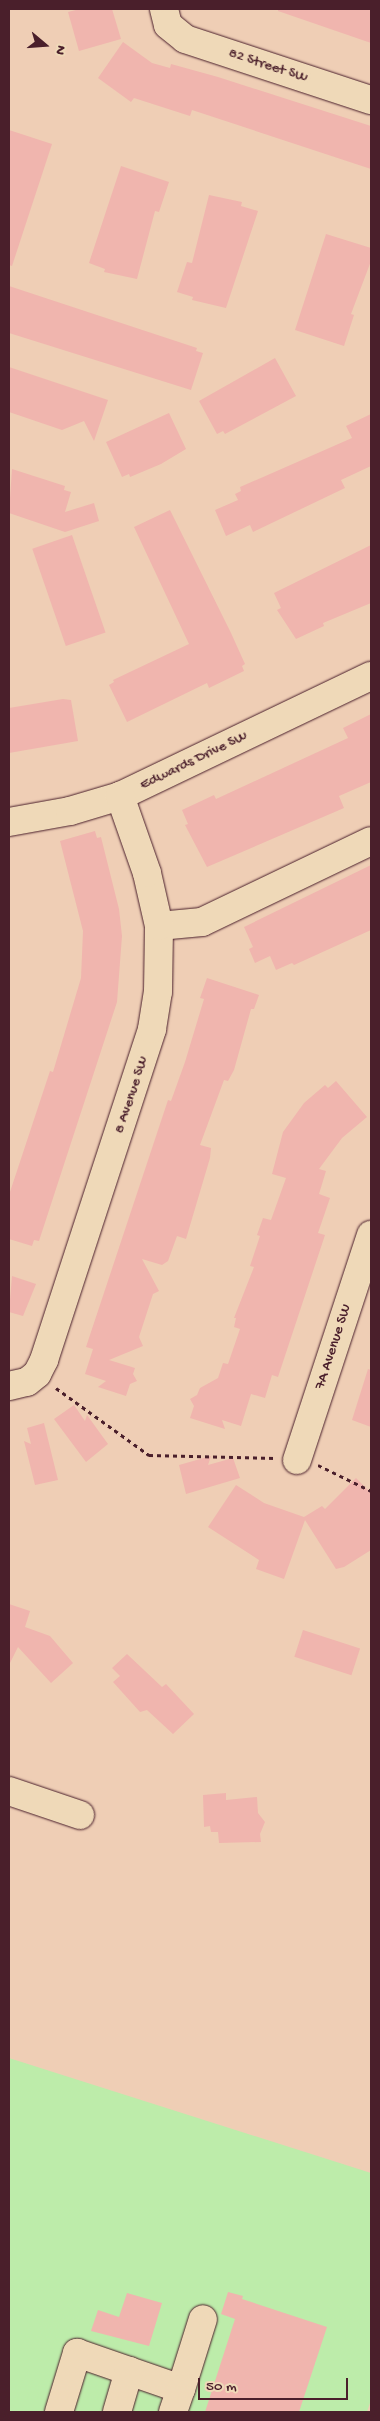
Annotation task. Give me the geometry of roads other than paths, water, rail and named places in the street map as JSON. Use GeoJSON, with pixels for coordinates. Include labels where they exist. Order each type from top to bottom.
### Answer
{"type":"FeatureCollection","features":[{"type":"Feature","properties":{"kind":"street","name":"82 Street SW"},"geometry":{"type":"LineString","coordinates":[[166,17],[190,41],[371,100]]}},
{"type":"Feature","properties":{"kind":"street","name":"Edwards Drive SW"},"geometry":{"type":"LineString","coordinates":[[9,822],[70,811],[120,796],[371,676]]}},
{"type":"Feature","properties":{"kind":"street","name":"8 Avenue SW"},"geometry":{"type":"LineString","coordinates":[[24,1381],[152,1029],[158,992],[159,926],[147,873],[120,796]]}},
{"type":"Feature","properties":{"kind":"street"},"geometry":{"type":"LineString","coordinates":[[159,926],[202,922],[371,841]]}},
{"type":"Feature","properties":{"kind":"street","name":"7A Avenue SW"},"geometry":{"type":"LineString","coordinates":[[298,1460],[371,1235]]}},
{"type":"Feature","properties":{"kind":"street"},"geometry":{"type":"LineString","coordinates":[[9,1791],[80,1815]]}},
{"type":"Feature","properties":{"kind":"street"},"geometry":{"type":"LineString","coordinates":[[59,2412],[77,2353],[129,2371],[177,2401],[203,2319]]}},
{"type":"Feature","properties":{"kind":"street"},"geometry":{"type":"LineString","coordinates":[[117,2412],[129,2371]]}}]}
